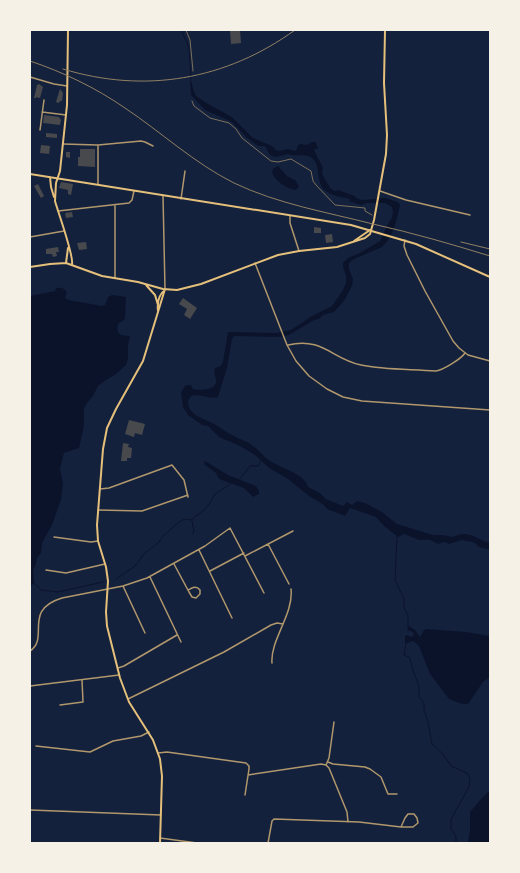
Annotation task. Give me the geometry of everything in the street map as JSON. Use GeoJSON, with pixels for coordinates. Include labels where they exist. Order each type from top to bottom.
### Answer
{"type":"FeatureCollection","features":[{"type":"Feature","properties":{"kind":"main road"},"geometry":{"type":"LineString","coordinates":[[55,201],[66,115],[68,86],[68,30]]}},
{"type":"Feature","properties":{"kind":"main road"},"geometry":{"type":"LineString","coordinates":[[30,267],[66,263],[99,275],[165,289],[180,290],[194,287],[278,255],[330,248],[368,236],[375,217],[387,144],[384,83],[385,30]]}},
{"type":"Feature","properties":{"kind":"main road"},"geometry":{"type":"LineString","coordinates":[[30,174],[57,177],[181,199],[347,224],[393,236],[424,247],[490,277]]}},
{"type":"Feature","properties":{"kind":"main road"},"geometry":{"type":"LineString","coordinates":[[50,177],[51,187],[72,257],[72,264]]}},
{"type":"Feature","properties":{"kind":"main road"},"geometry":{"type":"LineString","coordinates":[[352,242],[371,230]]}},
{"type":"Feature","properties":{"kind":"main road"},"geometry":{"type":"LineString","coordinates":[[66,263],[68,247]]}},
{"type":"Feature","properties":{"kind":"main road"},"geometry":{"type":"LineString","coordinates":[[141,283],[153,292],[158,305]]}},
{"type":"Feature","properties":{"kind":"main road"},"geometry":{"type":"LineString","coordinates":[[158,312],[160,295],[165,289]]}},
{"type":"Feature","properties":{"kind":"main road"},"geometry":{"type":"LineString","coordinates":[[160,843],[162,772],[158,753],[148,732],[128,699],[117,668],[106,619],[108,577],[98,541],[97,529],[104,445],[109,424],[116,409],[142,365],[165,289]]}},
{"type":"Feature","properties":{"kind":"street"},"geometry":{"type":"LineString","coordinates":[[30,78],[56,85],[68,86]]}},
{"type":"Feature","properties":{"kind":"street"},"geometry":{"type":"LineString","coordinates":[[40,130],[44,100]]}},
{"type":"Feature","properties":{"kind":"street"},"geometry":{"type":"LineString","coordinates":[[42,112],[66,115]]}},
{"type":"Feature","properties":{"kind":"street"},"geometry":{"type":"LineString","coordinates":[[63,144],[98,145],[140,141],[146,142],[153,146]]}},
{"type":"Feature","properties":{"kind":"street"},"geometry":{"type":"LineString","coordinates":[[98,145],[98,184]]}},
{"type":"Feature","properties":{"kind":"street"},"geometry":{"type":"LineString","coordinates":[[181,199],[185,171]]}},
{"type":"Feature","properties":{"kind":"street"},"geometry":{"type":"LineString","coordinates":[[58,211],[131,202],[134,191]]}},
{"type":"Feature","properties":{"kind":"street"},"geometry":{"type":"LineString","coordinates":[[380,191],[406,200],[470,214]]}},
{"type":"Feature","properties":{"kind":"street"},"geometry":{"type":"LineString","coordinates":[[163,196],[165,289]]}},
{"type":"Feature","properties":{"kind":"street"},"geometry":{"type":"LineString","coordinates":[[114,204],[116,278]]}},
{"type":"Feature","properties":{"kind":"street"},"geometry":{"type":"LineString","coordinates":[[290,216],[290,223],[299,251]]}},
{"type":"Feature","properties":{"kind":"street"},"geometry":{"type":"LineString","coordinates":[[30,237],[64,231]]}},
{"type":"Feature","properties":{"kind":"street"},"geometry":{"type":"LineString","coordinates":[[405,240],[404,246],[406,253],[450,336],[458,347],[465,353],[490,361]]}},
{"type":"Feature","properties":{"kind":"street"},"geometry":{"type":"LineString","coordinates":[[255,263],[284,338],[296,361],[312,378],[330,391],[346,398],[369,402],[490,410]]}},
{"type":"Feature","properties":{"kind":"street"},"geometry":{"type":"LineString","coordinates":[[287,345],[302,343],[318,345],[361,365],[434,371],[442,369],[465,353]]}},
{"type":"Feature","properties":{"kind":"street"},"geometry":{"type":"LineString","coordinates":[[98,510],[140,511],[188,496],[182,478],[172,465],[109,488],[100,489]]}},
{"type":"Feature","properties":{"kind":"street"},"geometry":{"type":"LineString","coordinates":[[30,651],[35,648],[38,643],[38,620],[42,611],[48,605],[62,598],[123,586],[150,577],[199,550],[230,528],[264,593]]}},
{"type":"Feature","properties":{"kind":"street"},"geometry":{"type":"LineString","coordinates":[[245,556],[293,531]]}},
{"type":"Feature","properties":{"kind":"street"},"geometry":{"type":"LineString","coordinates":[[54,538],[89,542],[98,541]]}},
{"type":"Feature","properties":{"kind":"street"},"geometry":{"type":"LineString","coordinates":[[268,544],[288,584]]}},
{"type":"Feature","properties":{"kind":"street"},"geometry":{"type":"LineString","coordinates":[[199,550],[232,618]]}},
{"type":"Feature","properties":{"kind":"street"},"geometry":{"type":"LineString","coordinates":[[210,571],[244,553]]}},
{"type":"Feature","properties":{"kind":"street"},"geometry":{"type":"LineString","coordinates":[[46,570],[66,573],[105,564]]}},
{"type":"Feature","properties":{"kind":"street"},"geometry":{"type":"LineString","coordinates":[[174,564],[188,590],[193,597],[197,597],[200,594],[200,590],[197,588],[194,587],[188,590]]}},
{"type":"Feature","properties":{"kind":"street"},"geometry":{"type":"LineString","coordinates":[[150,577],[181,642]]}},
{"type":"Feature","properties":{"kind":"street"},"geometry":{"type":"LineString","coordinates":[[123,586],[145,633]]}},
{"type":"Feature","properties":{"kind":"street"},"geometry":{"type":"LineString","coordinates":[[272,663],[273,653],[291,601],[291,589]]}},
{"type":"Feature","properties":{"kind":"street"},"geometry":{"type":"LineString","coordinates":[[128,699],[224,652],[271,625],[277,623],[283,624]]}},
{"type":"Feature","properties":{"kind":"street"},"geometry":{"type":"LineString","coordinates":[[117,668],[124,666],[177,635]]}},
{"type":"Feature","properties":{"kind":"street"},"geometry":{"type":"LineString","coordinates":[[30,686],[119,675]]}},
{"type":"Feature","properties":{"kind":"street"},"geometry":{"type":"LineString","coordinates":[[60,705],[83,702],[82,679]]}},
{"type":"Feature","properties":{"kind":"street"},"geometry":{"type":"LineString","coordinates":[[326,765],[328,762],[334,722]]}},
{"type":"Feature","properties":{"kind":"street"},"geometry":{"type":"LineString","coordinates":[[36,746],[92,752],[113,741],[141,736],[148,732]]}},
{"type":"Feature","properties":{"kind":"street"},"geometry":{"type":"LineString","coordinates":[[158,753],[167,752],[245,762],[248,764],[245,795]]}},
{"type":"Feature","properties":{"kind":"street"},"geometry":{"type":"LineString","coordinates":[[328,762],[365,767],[381,777],[388,794],[397,794]]}},
{"type":"Feature","properties":{"kind":"street"},"geometry":{"type":"LineString","coordinates":[[248,775],[321,764],[326,765]]}},
{"type":"Feature","properties":{"kind":"street"},"geometry":{"type":"LineString","coordinates":[[326,765],[347,812],[348,822]]}},
{"type":"Feature","properties":{"kind":"street"},"geometry":{"type":"LineString","coordinates":[[30,810],[161,815]]}},
{"type":"Feature","properties":{"kind":"street"},"geometry":{"type":"LineString","coordinates":[[268,843],[272,819],[348,822],[401,827],[414,827],[418,823],[414,814],[408,814],[401,827]]}},
{"type":"Feature","properties":{"kind":"street"},"geometry":{"type":"LineString","coordinates":[[160,838],[197,843]]}},
{"type":"Feature","properties":{"kind":"path"},"geometry":{"type":"LineString","coordinates":[[186,31],[190,40],[193,71]]}},
{"type":"Feature","properties":{"kind":"path"},"geometry":{"type":"LineString","coordinates":[[192,101],[194,106],[210,118],[229,123],[236,129],[242,138],[271,161],[278,162],[291,159],[312,171],[313,181],[335,205],[365,208],[365,211],[375,217]]}},
{"type":"Feature","properties":{"kind":"water"},"geometry":{"type":"Polygon","coordinates":[[[191,80],[196,96],[232,117],[253,138],[272,146],[276,150],[279,151],[288,149],[296,151],[298,145],[300,144],[307,145],[312,142],[316,142],[318,149],[314,150],[323,168],[322,174],[330,188],[335,191],[338,190],[362,200],[385,198],[398,202],[400,205],[394,228],[386,243],[382,247],[354,259],[349,263],[349,269],[353,279],[352,286],[344,301],[334,312],[323,315],[319,319],[314,320],[289,335],[279,337],[234,336],[232,339],[227,368],[218,397],[212,398],[198,395],[191,396],[188,401],[191,410],[197,416],[249,443],[272,462],[298,475],[306,482],[308,487],[320,493],[326,499],[343,506],[347,502],[352,505],[357,501],[365,503],[382,512],[397,524],[433,535],[453,537],[468,534],[490,543],[490,550],[479,547],[475,543],[462,540],[449,544],[444,542],[438,544],[430,540],[419,540],[404,534],[398,537],[383,525],[376,517],[350,508],[345,516],[327,509],[324,505],[309,496],[288,479],[269,468],[255,455],[240,446],[219,437],[208,426],[202,425],[188,415],[183,407],[181,392],[186,385],[191,385],[193,389],[199,390],[211,388],[216,384],[214,370],[215,368],[221,366],[223,362],[228,332],[276,333],[291,330],[312,316],[332,306],[346,283],[343,263],[348,258],[360,253],[380,241],[392,218],[393,212],[392,207],[385,203],[367,203],[361,205],[349,201],[350,199],[337,196],[324,190],[319,181],[317,166],[312,158],[303,155],[288,154],[276,157],[270,155],[265,146],[258,146],[246,137],[232,122],[205,110],[191,95],[191,80]]]}},
{"type":"Feature","properties":{"kind":"water"},"geometry":{"type":"Polygon","coordinates":[[[278,166],[287,176],[295,180],[299,186],[296,190],[285,186],[275,178],[272,171],[278,166]]]}},
{"type":"Feature","properties":{"kind":"water"},"geometry":{"type":"Polygon","coordinates":[[[56,288],[65,290],[67,292],[65,298],[69,300],[102,306],[105,305],[108,297],[112,295],[126,297],[125,319],[118,324],[118,331],[122,335],[130,336],[126,365],[98,386],[84,409],[84,426],[79,448],[64,453],[60,469],[63,483],[61,500],[52,525],[42,543],[41,553],[37,558],[33,570],[34,583],[30,587],[30,296],[55,291],[56,288]]]}},
{"type":"Feature","properties":{"kind":"water"},"geometry":{"type":"Polygon","coordinates":[[[205,461],[228,475],[256,486],[259,494],[253,497],[244,488],[219,479],[216,473],[205,465],[205,461]]]}},
{"type":"Feature","properties":{"kind":"water"},"geometry":{"type":"Polygon","coordinates":[[[409,626],[415,630],[420,637],[424,630],[427,629],[466,632],[490,636],[490,677],[483,682],[468,704],[462,704],[449,699],[430,674],[419,646],[413,641],[405,644],[405,636],[407,635],[411,637],[414,635],[413,632],[407,630],[409,626]]]}},
{"type":"Feature","properties":{"kind":"water"},"geometry":{"type":"Polygon","coordinates":[[[490,790],[490,843],[468,843],[470,812],[490,790]]]}},
{"type":"Feature","properties":{"kind":"building"},"geometry":{"type":"Polygon","coordinates":[[[240,30],[241,43],[231,44],[230,31],[240,30]]]}},
{"type":"Feature","properties":{"kind":"building"},"geometry":{"type":"Polygon","coordinates":[[[39,84],[43,87],[40,98],[34,98],[37,85],[39,84]]]}},
{"type":"Feature","properties":{"kind":"building"},"geometry":{"type":"Polygon","coordinates":[[[60,89],[63,93],[62,101],[59,103],[56,102],[60,89]]]}},
{"type":"Feature","properties":{"kind":"building"},"geometry":{"type":"Polygon","coordinates":[[[44,115],[59,117],[61,120],[60,125],[43,123],[44,115]]]}},
{"type":"Feature","properties":{"kind":"building"},"geometry":{"type":"Polygon","coordinates":[[[46,133],[57,134],[57,138],[46,137],[46,133]]]}},
{"type":"Feature","properties":{"kind":"building"},"geometry":{"type":"Polygon","coordinates":[[[41,145],[50,146],[49,154],[40,153],[41,145]]]}},
{"type":"Feature","properties":{"kind":"building"},"geometry":{"type":"Polygon","coordinates":[[[80,149],[95,149],[95,167],[78,166],[80,149]]]}},
{"type":"Feature","properties":{"kind":"building"},"geometry":{"type":"Polygon","coordinates":[[[66,152],[70,152],[70,158],[66,157],[66,152]]]}},
{"type":"Feature","properties":{"kind":"building"},"geometry":{"type":"Polygon","coordinates":[[[61,182],[73,184],[71,195],[68,194],[68,190],[59,188],[61,182]]]}},
{"type":"Feature","properties":{"kind":"building"},"geometry":{"type":"Polygon","coordinates":[[[38,184],[44,196],[41,198],[34,186],[38,184]]]}},
{"type":"Feature","properties":{"kind":"building"},"geometry":{"type":"Polygon","coordinates":[[[72,212],[73,217],[66,218],[65,213],[72,212]]]}},
{"type":"Feature","properties":{"kind":"building"},"geometry":{"type":"Polygon","coordinates":[[[314,227],[321,228],[321,233],[314,233],[314,227]]]}},
{"type":"Feature","properties":{"kind":"building"},"geometry":{"type":"Polygon","coordinates":[[[332,234],[333,242],[326,243],[325,235],[332,234]]]}},
{"type":"Feature","properties":{"kind":"building"},"geometry":{"type":"Polygon","coordinates":[[[86,242],[87,249],[79,250],[77,243],[86,242]]]}},
{"type":"Feature","properties":{"kind":"building"},"geometry":{"type":"Polygon","coordinates":[[[58,247],[59,252],[56,252],[57,256],[53,257],[52,254],[46,254],[46,249],[58,247]]]}},
{"type":"Feature","properties":{"kind":"building"},"geometry":{"type":"Polygon","coordinates":[[[183,298],[197,308],[190,319],[184,315],[187,309],[179,304],[183,298]]]}},
{"type":"Feature","properties":{"kind":"building"},"geometry":{"type":"Polygon","coordinates":[[[129,420],[145,424],[142,435],[135,433],[134,437],[125,434],[129,420]]]}},
{"type":"Feature","properties":{"kind":"building"},"geometry":{"type":"Polygon","coordinates":[[[123,443],[129,444],[128,447],[132,448],[131,458],[127,458],[127,461],[121,461],[123,443]]]}},
{"type":"Feature","properties":{"kind":"waterway"},"geometry":{"type":"LineString","coordinates":[[181,30],[189,49],[191,79]]}},
{"type":"Feature","properties":{"kind":"waterway"},"geometry":{"type":"LineString","coordinates":[[240,479],[250,466],[258,466],[261,461]]}},
{"type":"Feature","properties":{"kind":"waterway"},"geometry":{"type":"LineString","coordinates":[[116,579],[135,566],[144,554],[159,542],[164,535],[178,523],[184,519],[192,520],[209,504],[215,494],[232,483]]}},
{"type":"Feature","properties":{"kind":"waterway"},"geometry":{"type":"LineString","coordinates":[[192,521],[194,532],[192,534]]}},
{"type":"Feature","properties":{"kind":"waterway"},"geometry":{"type":"LineString","coordinates":[[397,536],[395,580],[404,599],[404,608],[408,615],[408,627]]}},
{"type":"Feature","properties":{"kind":"waterway"},"geometry":{"type":"LineString","coordinates":[[34,583],[41,590],[58,592],[103,582]]}},
{"type":"Feature","properties":{"kind":"waterway"},"geometry":{"type":"LineString","coordinates":[[406,644],[404,655],[410,658],[418,684],[419,697],[424,703],[424,710],[432,744],[443,754],[451,766],[467,773],[470,779],[469,787],[451,819],[451,829],[456,836],[456,843]]}},
{"type":"Feature","properties":{"kind":"railway"},"geometry":{"type":"LineString","coordinates":[[63,69],[94,77],[124,80],[154,81],[184,78],[213,71],[241,61],[269,47],[295,30]]}},
{"type":"Feature","properties":{"kind":"railway"},"geometry":{"type":"LineString","coordinates":[[30,61],[67,75],[103,94],[138,117],[205,166],[234,183],[268,197],[302,207],[417,235],[490,256]]}},
{"type":"Feature","properties":{"kind":"railway"},"geometry":{"type":"LineString","coordinates":[[461,242],[490,249]]}}]}
